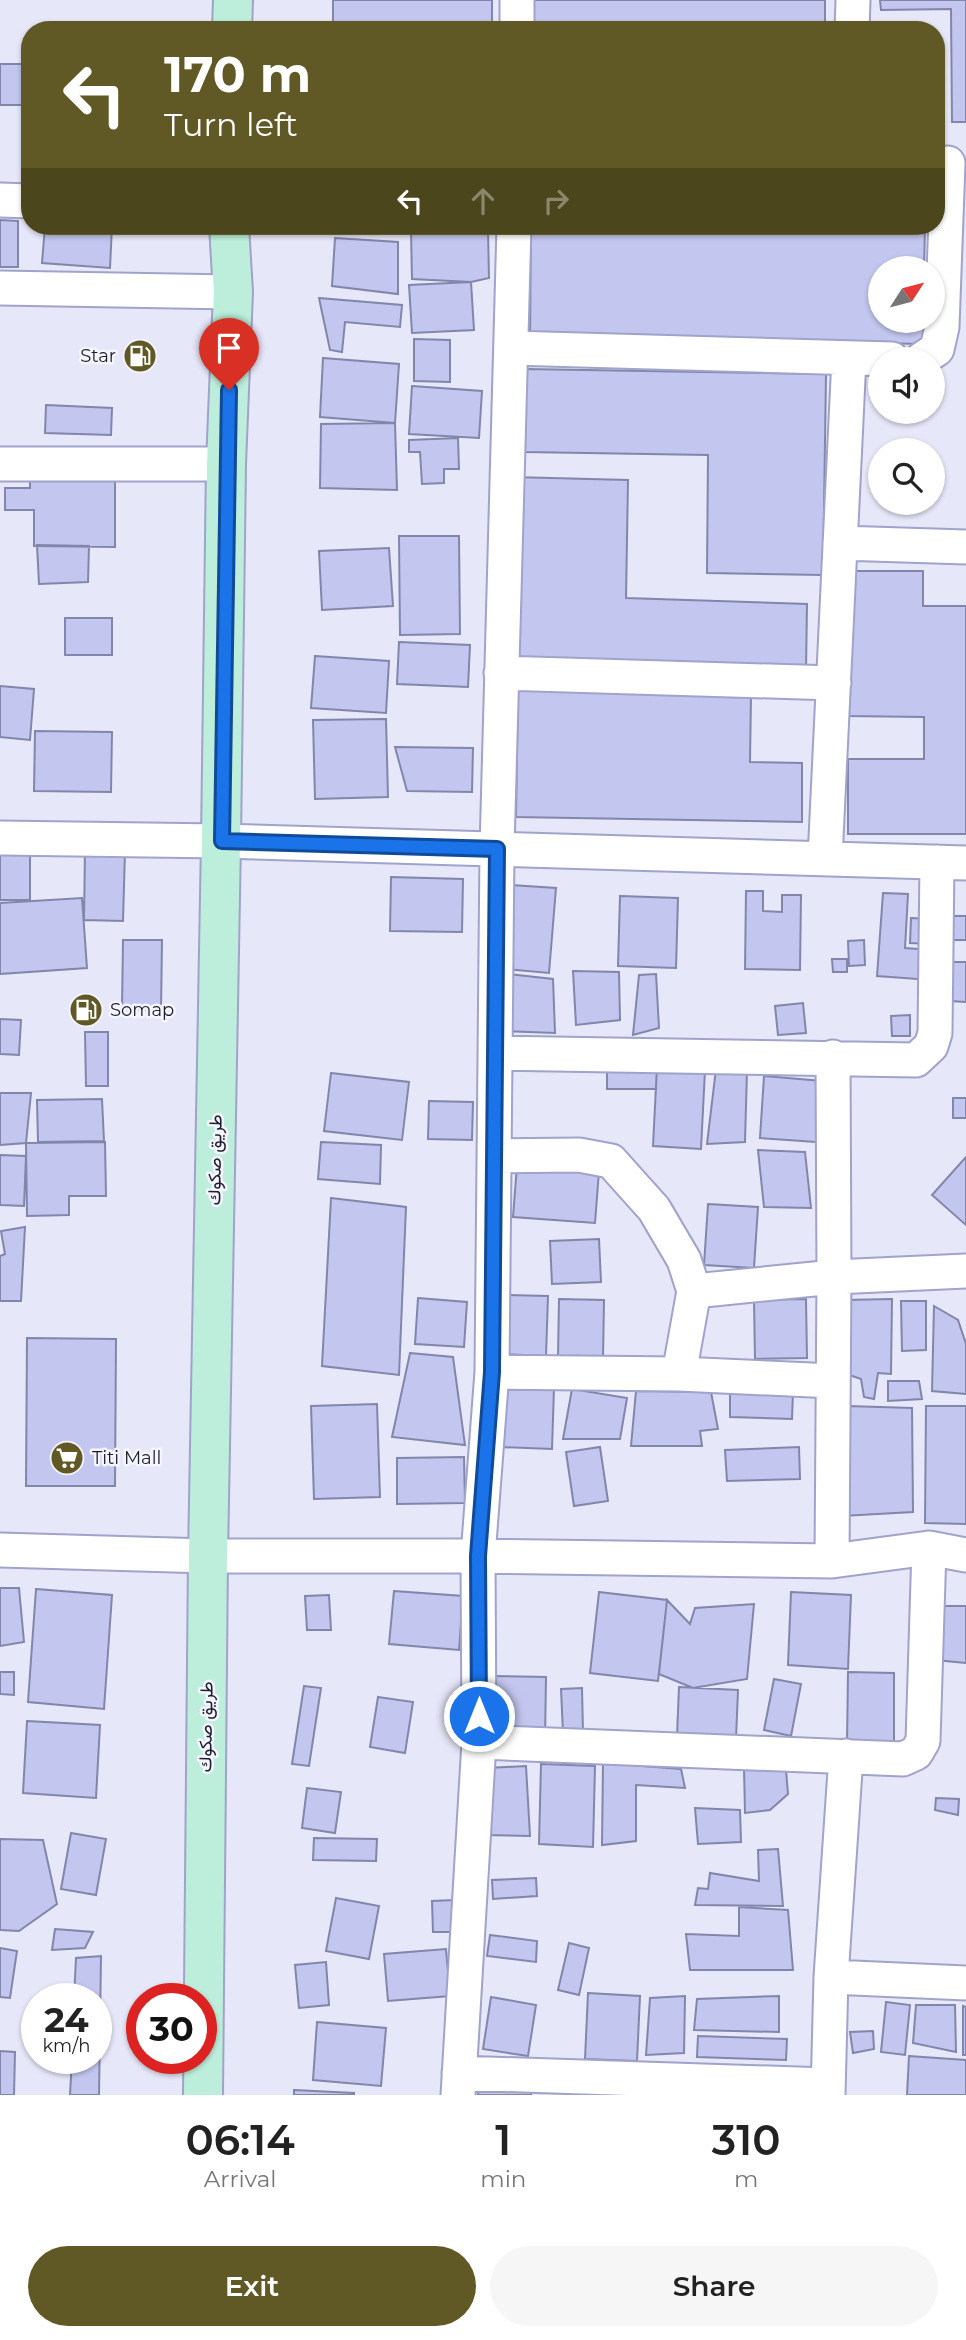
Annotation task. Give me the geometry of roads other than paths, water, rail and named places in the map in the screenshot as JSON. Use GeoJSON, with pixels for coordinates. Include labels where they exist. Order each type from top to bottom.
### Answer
{"type":"FeatureCollection","features":[{"type":"Feature","properties":{"kind":"street"},"geometry":{"type":"LineString","coordinates":[[232,21],[233,0]]}},
{"type":"Feature","properties":{"kind":"street"},"geometry":{"type":"LineString","coordinates":[[517,0],[517,21]]}},
{"type":"Feature","properties":{"kind":"street"},"geometry":{"type":"LineString","coordinates":[[852,0],[852,21]]}},
{"type":"Feature","properties":{"kind":"street"},"geometry":{"type":"LineString","coordinates":[[937,347],[942,327],[950,163]]}},
{"type":"Feature","properties":{"kind":"street"},"geometry":{"type":"LineString","coordinates":[[0,200],[21,201]]}},
{"type":"Feature","properties":{"kind":"street","name":"طريق صكوك"},"geometry":{"type":"LineString","coordinates":[[203,2095],[208,1556],[222,841],[226,464],[233,292],[230,235]]}},
{"type":"Feature","properties":{"kind":"street"},"geometry":{"type":"LineString","coordinates":[[514,235],[497,849],[492,1372],[478,1556],[479,1742],[458,2084],[828,2090],[831,1977],[846,1756]]}},
{"type":"Feature","properties":{"kind":"street"},"geometry":{"type":"LineString","coordinates":[[0,288],[233,292]]}},
{"type":"Feature","properties":{"kind":"street"},"geometry":{"type":"LineString","coordinates":[[511,348],[868,358]]}},
{"type":"Feature","properties":{"kind":"street"},"geometry":{"type":"LineString","coordinates":[[825,859],[849,358]]}},
{"type":"Feature","properties":{"kind":"street"},"geometry":{"type":"LineString","coordinates":[[0,464],[226,464]]}},
{"type":"Feature","properties":{"kind":"street"},"geometry":{"type":"LineString","coordinates":[[840,543],[966,547]]}},
{"type":"Feature","properties":{"kind":"street"},"geometry":{"type":"LineString","coordinates":[[501,673],[834,683]]}},
{"type":"Feature","properties":{"kind":"street"},"geometry":{"type":"LineString","coordinates":[[0,838],[222,841],[951,862],[935,1033],[931,1046],[916,1060],[495,1053]]}},
{"type":"Feature","properties":{"kind":"street"},"geometry":{"type":"LineString","coordinates":[[832,1561],[833,1057]]}},
{"type":"Feature","properties":{"kind":"street"},"geometry":{"type":"LineString","coordinates":[[494,1156],[579,1155],[611,1161],[654,1209],[684,1260],[694,1291],[679,1374]]}},
{"type":"Feature","properties":{"kind":"street"},"geometry":{"type":"LineString","coordinates":[[694,1291],[834,1277],[966,1271]]}},
{"type":"Feature","properties":{"kind":"street"},"geometry":{"type":"LineString","coordinates":[[492,1372],[679,1374],[833,1381]]}},
{"type":"Feature","properties":{"kind":"street"},"geometry":{"type":"LineString","coordinates":[[0,1549],[208,1556],[478,1556],[832,1561],[929,1548],[966,1555]]}},
{"type":"Feature","properties":{"kind":"street"},"geometry":{"type":"LineString","coordinates":[[479,1742],[903,1759],[916,1753],[923,1741],[929,1548]]}},
{"type":"Feature","properties":{"kind":"street"},"geometry":{"type":"LineString","coordinates":[[831,1977],[966,1983]]}},
{"type":"Feature","properties":{"kind":"place","name":"Star"},"geometry":{"type":"Point","coordinates":[140,356]}},
{"type":"Feature","properties":{"kind":"place","name":"Somap"},"geometry":{"type":"Point","coordinates":[86,1010]}},
{"type":"Feature","properties":{"kind":"place","name":"Titi Mall"},"geometry":{"type":"Point","coordinates":[67,1458]}}]}
